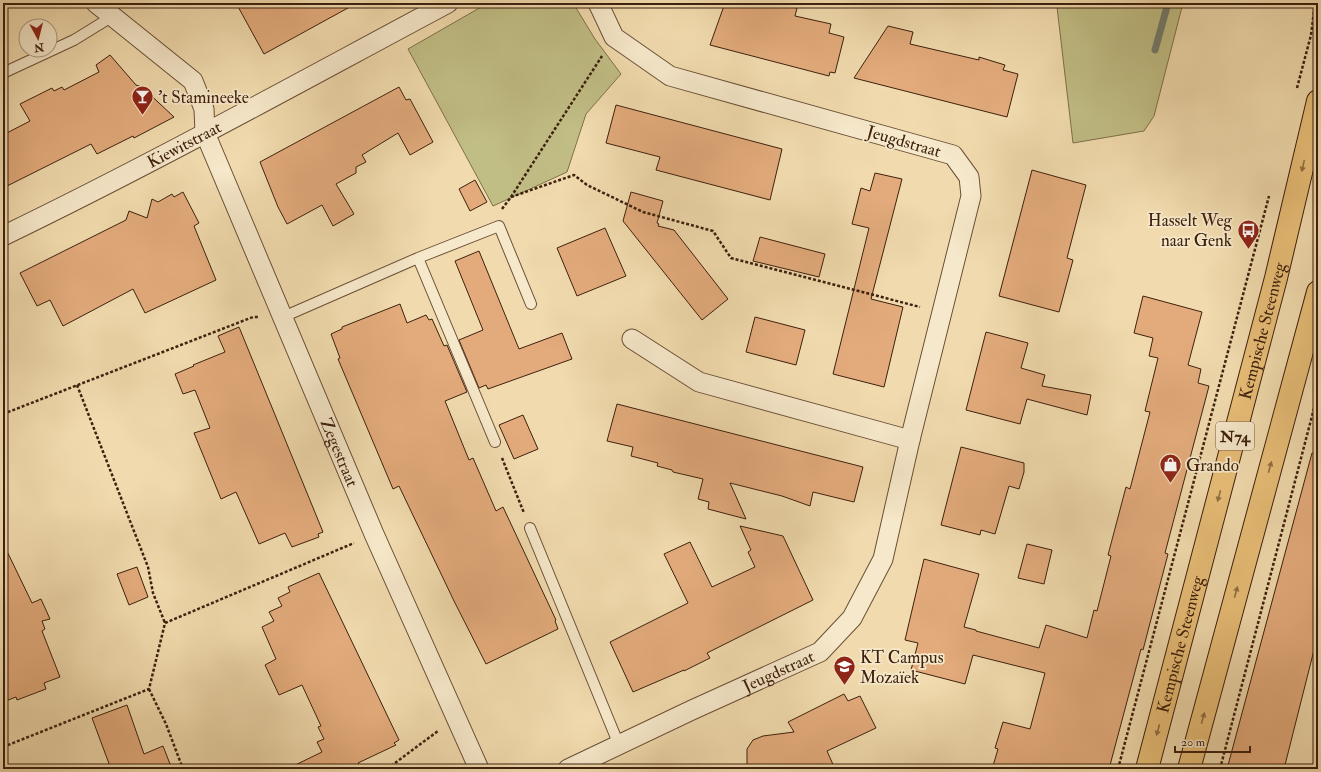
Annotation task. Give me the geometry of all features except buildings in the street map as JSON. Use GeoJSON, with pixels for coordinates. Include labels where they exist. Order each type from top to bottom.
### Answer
{"type":"FeatureCollection","features":[{"type":"Feature","properties":{"kind":"main road","name":"Kempische Steenweg"},"geometry":{"type":"LineString","coordinates":[[1147,769],[1276,278],[1318,101]]}},
{"type":"Feature","properties":{"kind":"main road","name":"N74"},"geometry":{"type":"LineString","coordinates":[[1189,769],[1318,292]]}},
{"type":"Feature","properties":{"kind":"street"},"geometry":{"type":"LineString","coordinates":[[96,3],[193,81],[204,109],[205,134]]}},
{"type":"Feature","properties":{"kind":"street","name":"Kiewitstraat"},"geometry":{"type":"LineString","coordinates":[[3,236],[205,134],[448,3]]}},
{"type":"Feature","properties":{"kind":"street","name":"Jeugdstraat"},"geometry":{"type":"LineString","coordinates":[[568,769],[692,710],[820,652],[852,618],[883,559],[910,440],[971,196],[969,177],[953,155],[670,76],[614,37],[598,3]]}},
{"type":"Feature","properties":{"kind":"street","name":"Zegestraat"},"geometry":{"type":"LineString","coordinates":[[205,134],[374,534],[479,769]]}},
{"type":"Feature","properties":{"kind":"street"},"geometry":{"type":"LineString","coordinates":[[632,339],[699,382],[910,440]]}},
{"type":"Feature","properties":{"kind":"lane"},"geometry":{"type":"LineString","coordinates":[[3,73],[74,40],[113,16]]}},
{"type":"Feature","properties":{"kind":"lane"},"geometry":{"type":"LineString","coordinates":[[283,317],[418,258],[499,226],[532,304]]}},
{"type":"Feature","properties":{"kind":"lane"},"geometry":{"type":"LineString","coordinates":[[418,258],[495,442]]}},
{"type":"Feature","properties":{"kind":"lane"},"geometry":{"type":"LineString","coordinates":[[530,528],[619,745]]}},
{"type":"Feature","properties":{"kind":"path"},"geometry":{"type":"LineString","coordinates":[[1295,95],[1311,35],[1315,3]]}},
{"type":"Feature","properties":{"kind":"path"},"geometry":{"type":"LineString","coordinates":[[499,226],[498,214],[512,197],[614,37]]}},
{"type":"Feature","properties":{"kind":"path"},"geometry":{"type":"LineString","coordinates":[[512,197],[574,175],[587,185],[643,212],[713,230],[732,258],[942,313]]}},
{"type":"Feature","properties":{"kind":"path"},"geometry":{"type":"LineString","coordinates":[[1118,769],[1269,194]]}},
{"type":"Feature","properties":{"kind":"path"},"geometry":{"type":"LineString","coordinates":[[3,414],[253,317],[283,317]]}},
{"type":"Feature","properties":{"kind":"path"},"geometry":{"type":"LineString","coordinates":[[77,385],[148,567],[153,593],[165,623],[149,689],[166,724],[183,769]]}},
{"type":"Feature","properties":{"kind":"path"},"geometry":{"type":"LineString","coordinates":[[1220,769],[1318,393]]}},
{"type":"Feature","properties":{"kind":"path"},"geometry":{"type":"LineString","coordinates":[[495,442],[530,528]]}},
{"type":"Feature","properties":{"kind":"path"},"geometry":{"type":"LineString","coordinates":[[165,623],[374,534]]}},
{"type":"Feature","properties":{"kind":"path"},"geometry":{"type":"LineString","coordinates":[[3,747],[149,689]]}},
{"type":"Feature","properties":{"kind":"path"},"geometry":{"type":"LineString","coordinates":[[386,769],[456,718]]}},
{"type":"Feature","properties":{"kind":"shaded area"},"geometry":{"type":"Polygon","coordinates":[[[488,3],[573,3],[595,39],[621,74],[586,114],[567,172],[493,206],[408,49],[488,3]]]}},
{"type":"Feature","properties":{"kind":"shaded area"},"geometry":{"type":"Polygon","coordinates":[[[1041,3],[1183,3],[1154,116],[1144,131],[1073,143],[1057,7],[1041,3]]]}},
{"type":"Feature","properties":{"kind":"waterway"},"geometry":{"type":"LineString","coordinates":[[1155,50],[1168,3]]}},
{"type":"Feature","properties":{"kind":"place","name":"'t Stamineeke"},"geometry":{"type":"Point","coordinates":[142,116]}},
{"type":"Feature","properties":{"kind":"place","name":"Hasselt Weg naar Genk"},"geometry":{"type":"Point","coordinates":[1248,250]}},
{"type":"Feature","properties":{"kind":"place","name":"Grando"},"geometry":{"type":"Point","coordinates":[1170,484]}},
{"type":"Feature","properties":{"kind":"place","name":"KT Campus Mozaïek"},"geometry":{"type":"Point","coordinates":[845,686]}}]}
